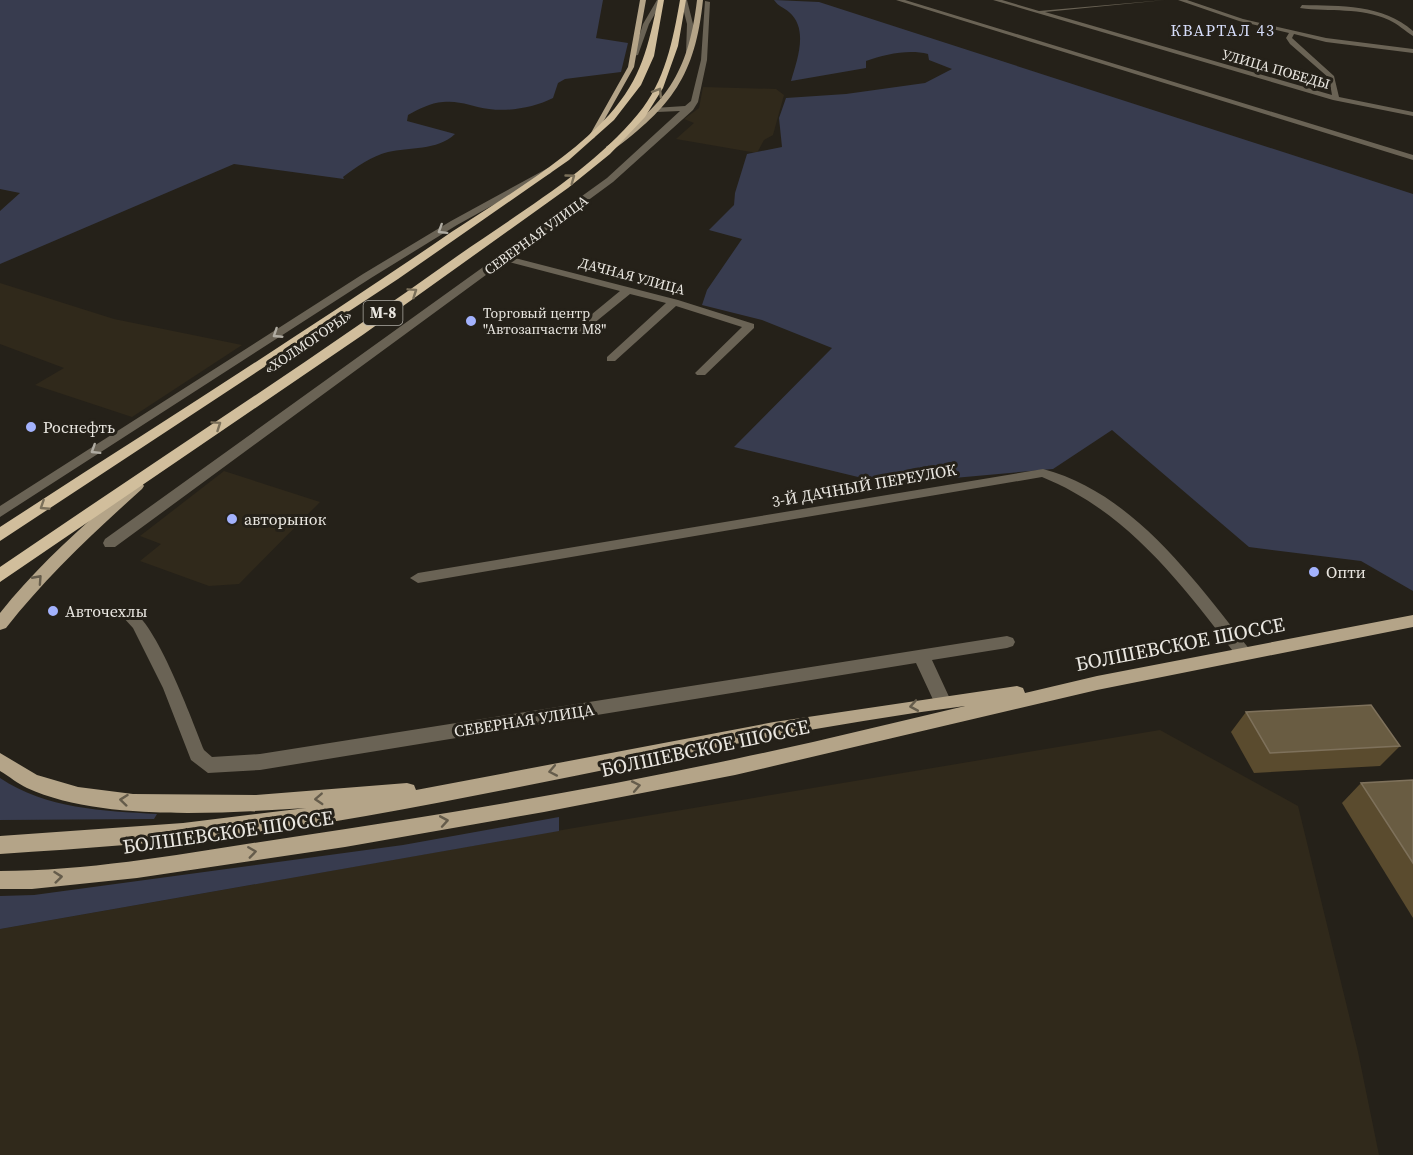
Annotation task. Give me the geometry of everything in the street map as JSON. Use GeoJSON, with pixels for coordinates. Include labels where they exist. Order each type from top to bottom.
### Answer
{"type":"FeatureCollection","features":[{"type":"Feature","properties":{"kind":"highway","name":"«ХОЛМОГОРЫ»"},"geometry":{"type":"LineString","coordinates":[[0,535],[548,171],[590,138],[630,94],[645,70],[661,0]]}},
{"type":"Feature","properties":{"kind":"highway","name":"«ХОЛМОГОРЫ»"},"geometry":{"type":"LineString","coordinates":[[0,576],[440,274],[606,152],[642,116],[663,84],[674,56],[683,0]]}},
{"type":"Feature","properties":{"kind":"main road"},"geometry":{"type":"LineString","coordinates":[[590,138],[635,56],[634,37],[643,0]]}},
{"type":"Feature","properties":{"kind":"main road"},"geometry":{"type":"LineString","coordinates":[[606,152],[657,110],[668,98],[682,76],[696,37],[704,1]]}},
{"type":"Feature","properties":{"kind":"main road"},"geometry":{"type":"LineString","coordinates":[[0,624],[44,572],[79,536],[169,458]]}},
{"type":"Feature","properties":{"kind":"main road","name":"БОЛШЕВСКОЕ ШОССЕ"},"geometry":{"type":"LineString","coordinates":[[0,880],[32,880],[136,869],[345,838],[544,804],[735,767],[1097,683],[1413,621]]}},
{"type":"Feature","properties":{"kind":"main road"},"geometry":{"type":"LineString","coordinates":[[0,845],[124,838],[248,825],[367,807],[699,743],[942,701],[1097,683]]}},
{"type":"Feature","properties":{"kind":"main road"},"geometry":{"type":"LineString","coordinates":[[0,761],[32,782],[101,798],[157,804],[216,805],[317,799],[502,781]]}},
{"type":"Feature","properties":{"kind":"street"},"geometry":{"type":"LineString","coordinates":[[635,56],[646,24],[661,0]]}},
{"type":"Feature","properties":{"kind":"street"},"geometry":{"type":"LineString","coordinates":[[683,0],[690,24],[689,54]]}},
{"type":"Feature","properties":{"kind":"street"},"geometry":{"type":"LineString","coordinates":[[899,0],[1413,158]]}},
{"type":"Feature","properties":{"kind":"street","name":"УЛИЦА ПОБЕДЫ"},"geometry":{"type":"LineString","coordinates":[[996,0],[1336,98],[1413,114]]}},
{"type":"Feature","properties":{"kind":"street"},"geometry":{"type":"LineString","coordinates":[[1033,11],[1162,0]]}},
{"type":"Feature","properties":{"kind":"street"},"geometry":{"type":"LineString","coordinates":[[1181,0],[1212,12],[1292,33],[1326,40],[1413,51]]}},
{"type":"Feature","properties":{"kind":"street","name":"СЕВЕРНАЯ УЛИЦА"},"geometry":{"type":"LineString","coordinates":[[110,543],[610,180],[690,108],[694,102],[704,60],[704,1]]}},
{"type":"Feature","properties":{"kind":"street"},"geometry":{"type":"LineString","coordinates":[[1302,7],[1341,9],[1389,17],[1403,23],[1413,34]]}},
{"type":"Feature","properties":{"kind":"street"},"geometry":{"type":"LineString","coordinates":[[1292,33],[1289,38],[1292,43],[1332,77],[1336,98]]}},
{"type":"Feature","properties":{"kind":"street"},"geometry":{"type":"LineString","coordinates":[[668,98],[669,102],[675,105],[690,108]]}},
{"type":"Feature","properties":{"kind":"street"},"geometry":{"type":"LineString","coordinates":[[657,110],[690,108]]}},
{"type":"Feature","properties":{"kind":"street"},"geometry":{"type":"LineString","coordinates":[[0,512],[376,270],[473,212],[548,171]]}},
{"type":"Feature","properties":{"kind":"street","name":"ДАЧНАЯ УЛИЦА"},"geometry":{"type":"LineString","coordinates":[[505,258],[674,302],[750,326],[701,374]]}},
{"type":"Feature","properties":{"kind":"street"},"geometry":{"type":"LineString","coordinates":[[573,335],[628,290]]}},
{"type":"Feature","properties":{"kind":"street"},"geometry":{"type":"LineString","coordinates":[[610,359],[674,302]]}},
{"type":"Feature","properties":{"kind":"street","name":"3-Й ДАЧНЫЙ ПЕРЕУЛОК"},"geometry":{"type":"LineString","coordinates":[[418,578],[1042,473],[1062,478],[1122,516],[1169,559],[1245,655]]}},
{"type":"Feature","properties":{"kind":"street","name":"СЕВЕРНАЯ УЛИЦА"},"geometry":{"type":"LineString","coordinates":[[130,616],[139,624],[171,688],[197,754],[208,765],[272,760],[1007,642]]}},
{"type":"Feature","properties":{"kind":"street"},"geometry":{"type":"LineString","coordinates":[[921,656],[942,701]]}},
{"type":"Feature","properties":{"kind":"shaded area"},"geometry":{"type":"Polygon","coordinates":[[[0,0],[603,0],[596,38],[628,43],[621,72],[565,79],[558,83],[553,98],[538,104],[497,110],[449,102],[420,109],[408,115],[407,121],[455,134],[431,146],[376,156],[353,169],[343,177],[344,179],[234,164],[0,264],[0,211],[20,193],[0,189],[0,0]]]}},
{"type":"Feature","properties":{"kind":"shaded area"},"geometry":{"type":"Polygon","coordinates":[[[774,0],[819,2],[1413,194],[1413,591],[1361,561],[1249,547],[1112,430],[1053,469],[887,484],[734,447],[832,348],[762,320],[702,305],[707,290],[742,239],[709,230],[734,205],[735,193],[747,154],[782,147],[779,118],[786,98],[846,94],[925,83],[952,69],[929,60],[928,54],[905,52],[866,61],[866,68],[791,81],[800,45],[799,27],[789,12],[774,0]]]}},
{"type":"Feature","properties":{"kind":"shaded area"},"geometry":{"type":"Polygon","coordinates":[[[703,87],[776,89],[784,95],[773,135],[764,140],[757,153],[676,139],[694,123],[684,119],[699,108],[703,87]]]}},
{"type":"Feature","properties":{"kind":"shaded area"},"geometry":{"type":"Polygon","coordinates":[[[0,283],[114,319],[242,345],[132,417],[35,385],[64,368],[0,344],[0,283]]]}},
{"type":"Feature","properties":{"kind":"shaded area","name":"авторынок"},"geometry":{"type":"Polygon","coordinates":[[[224,471],[320,502],[239,584],[209,586],[140,561],[161,544],[140,536],[224,471]]]}},
{"type":"Feature","properties":{"kind":"shaded area"},"geometry":{"type":"Polygon","coordinates":[[[1160,730],[1298,806],[1358,1052],[1379,1155],[0,1155],[0,929],[568,829],[1160,730]]]}},
{"type":"Feature","properties":{"kind":"shaded area"},"geometry":{"type":"Polygon","coordinates":[[[0,778],[36,796],[56,802],[96,809],[157,814],[154,819],[0,820],[0,778]]]}},
{"type":"Feature","properties":{"kind":"shaded area"},"geometry":{"type":"Polygon","coordinates":[[[559,817],[559,831],[0,929],[0,896],[34,895],[403,845],[559,817]]]}},
{"type":"Feature","properties":{"kind":"building"},"geometry":{"type":"Polygon","coordinates":[[[1371,705],[1400,746],[1270,753],[1246,712],[1371,705]]]}},
{"type":"Feature","properties":{"kind":"building"},"geometry":{"type":"Polygon","coordinates":[[[1413,780],[1413,863],[1361,783],[1413,780]]]}},
{"type":"Feature","properties":{"kind":"place","name":"Торговый центр \"Автозапчасти М8\""},"geometry":{"type":"Point","coordinates":[471,321]}},
{"type":"Feature","properties":{"kind":"place","name":"Роснефть"},"geometry":{"type":"Point","coordinates":[31,427]}},
{"type":"Feature","properties":{"kind":"place","name":"авторынок"},"geometry":{"type":"Point","coordinates":[232,519]}},
{"type":"Feature","properties":{"kind":"place","name":"Опти"},"geometry":{"type":"Point","coordinates":[1314,572]}},
{"type":"Feature","properties":{"kind":"place","name":"Авточехлы"},"geometry":{"type":"Point","coordinates":[53,611]}},
{"type":"Feature","properties":{"kind":"district","name":"КВАРТАЛ 43"},"geometry":{"type":"Point","coordinates":[1223,30]}}]}
